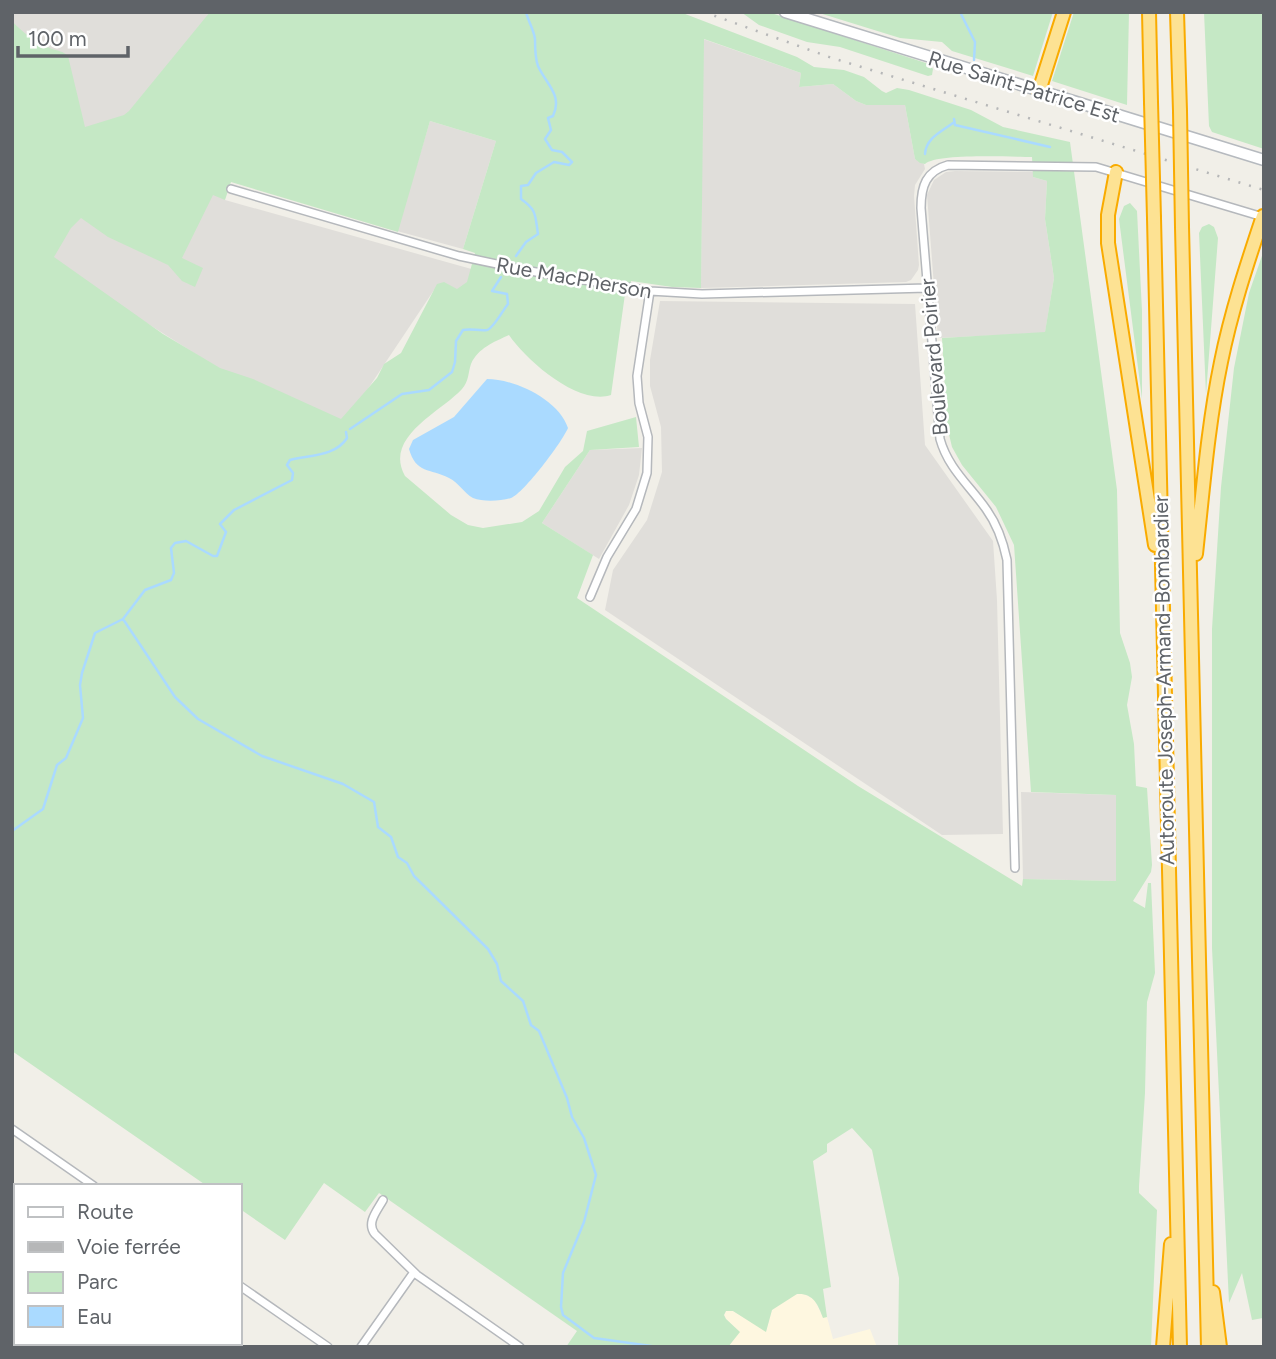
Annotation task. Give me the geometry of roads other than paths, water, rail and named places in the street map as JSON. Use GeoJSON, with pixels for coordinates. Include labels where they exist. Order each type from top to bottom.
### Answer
{"type":"FeatureCollection","features":[{"type":"Feature","properties":{"kind":"highway"},"geometry":{"type":"LineString","coordinates":[[1039,91],[1065,12]]}},
{"type":"Feature","properties":{"kind":"highway","name":"Autoroute Joseph-Armand-Bombardier"},"geometry":{"type":"LineString","coordinates":[[1149,12],[1180,1347]]}},
{"type":"Feature","properties":{"kind":"highway","name":"Autoroute Joseph-Armand-Bombardier"},"geometry":{"type":"LineString","coordinates":[[1177,12],[1208,1347]]}},
{"type":"Feature","properties":{"kind":"highway"},"geometry":{"type":"LineString","coordinates":[[1116,172],[1108,215],[1110,254],[1148,508],[1162,583]]}},
{"type":"Feature","properties":{"kind":"highway"},"geometry":{"type":"LineString","coordinates":[[1190,603],[1208,443],[1221,363],[1233,312],[1263,216]]}},
{"type":"Feature","properties":{"kind":"highway"},"geometry":{"type":"LineString","coordinates":[[1163,1347],[1166,1287],[1176,1198]]}},
{"type":"Feature","properties":{"kind":"highway"},"geometry":{"type":"LineString","coordinates":[[1205,1236],[1220,1347]]}},
{"type":"Feature","properties":{"kind":"street","name":"Rue Saint-Patrice Est"},"geometry":{"type":"LineString","coordinates":[[785,12],[1264,160]]}},
{"type":"Feature","properties":{"kind":"street","name":"Boulevard Poirier"},"geometry":{"type":"LineString","coordinates":[[1015,867],[1007,560],[993,520],[955,472],[941,444],[937,422],[921,192],[928,176],[937,169],[954,164],[1082,165],[1116,172],[1263,216]]}},
{"type":"Feature","properties":{"kind":"street","name":"Rue MacPherson"},"geometry":{"type":"LineString","coordinates":[[231,190],[459,256],[650,291],[702,295],[927,288]]}},
{"type":"Feature","properties":{"kind":"street"},"geometry":{"type":"LineString","coordinates":[[590,597],[607,556],[636,509],[647,473],[648,437],[639,403],[637,376],[650,291]]}},
{"type":"Feature","properties":{"kind":"street"},"geometry":{"type":"LineString","coordinates":[[12,1129],[91,1184]]}},
{"type":"Feature","properties":{"kind":"street"},"geometry":{"type":"LineString","coordinates":[[383,1200],[371,1221],[372,1230],[414,1272],[520,1347]]}},
{"type":"Feature","properties":{"kind":"street"},"geometry":{"type":"LineString","coordinates":[[362,1347],[414,1272]]}},
{"type":"Feature","properties":{"kind":"street"},"geometry":{"type":"LineString","coordinates":[[242,1287],[328,1347]]}},
{"type":"Feature","properties":{"kind":"water"},"geometry":{"type":"Polygon","coordinates":[[[487,379],[510,383],[535,393],[555,409],[568,428],[551,455],[525,487],[511,498],[497,500],[473,498],[449,478],[420,467],[409,449],[413,440],[454,417],[487,379]]]}},
{"type":"Feature","properties":{"kind":"waterway"},"geometry":{"type":"LineString","coordinates":[[516,256],[526,242],[538,234],[534,213],[521,199],[521,186],[528,185],[536,173],[554,162],[569,165],[572,162],[562,152],[552,150],[545,139],[551,130],[548,118],[553,116],[556,102],[538,66],[534,36],[526,12]]}},
{"type":"Feature","properties":{"kind":"waterway"},"geometry":{"type":"LineString","coordinates":[[960,12],[975,42],[974,60]]}},
{"type":"Feature","properties":{"kind":"waterway"},"geometry":{"type":"LineString","coordinates":[[954,119],[955,125],[1050,147]]}},
{"type":"Feature","properties":{"kind":"waterway"},"geometry":{"type":"LineString","coordinates":[[925,154],[931,140],[953,123]]}},
{"type":"Feature","properties":{"kind":"waterway"},"geometry":{"type":"LineString","coordinates":[[350,429],[402,394],[429,390],[452,372],[456,341],[463,330],[489,329],[508,304],[507,294],[492,291],[501,277]]}},
{"type":"Feature","properties":{"kind":"waterway"},"geometry":{"type":"LineString","coordinates":[[12,831],[43,809],[57,765],[66,758],[83,718],[80,685],[95,633],[123,619],[145,590],[171,580],[174,573],[171,548],[175,543],[186,541],[217,556],[226,532],[220,524],[234,510],[292,480],[293,473],[287,465],[290,460],[329,452],[342,444],[347,438],[346,432]]}},
{"type":"Feature","properties":{"kind":"waterway"},"geometry":{"type":"LineString","coordinates":[[123,619],[175,697],[198,719],[262,756],[343,784],[374,802],[378,827],[391,837],[398,857],[407,863],[414,876],[488,949],[497,964],[501,981],[523,1001],[531,1025],[539,1031],[567,1098],[572,1117],[584,1138],[596,1175],[584,1222],[563,1273],[563,1315],[594,1338],[658,1347]]}},
{"type":"Feature","properties":{"kind":"railway"},"geometry":{"type":"LineString","coordinates":[[704,12],[832,58],[1264,190]]}}]}
